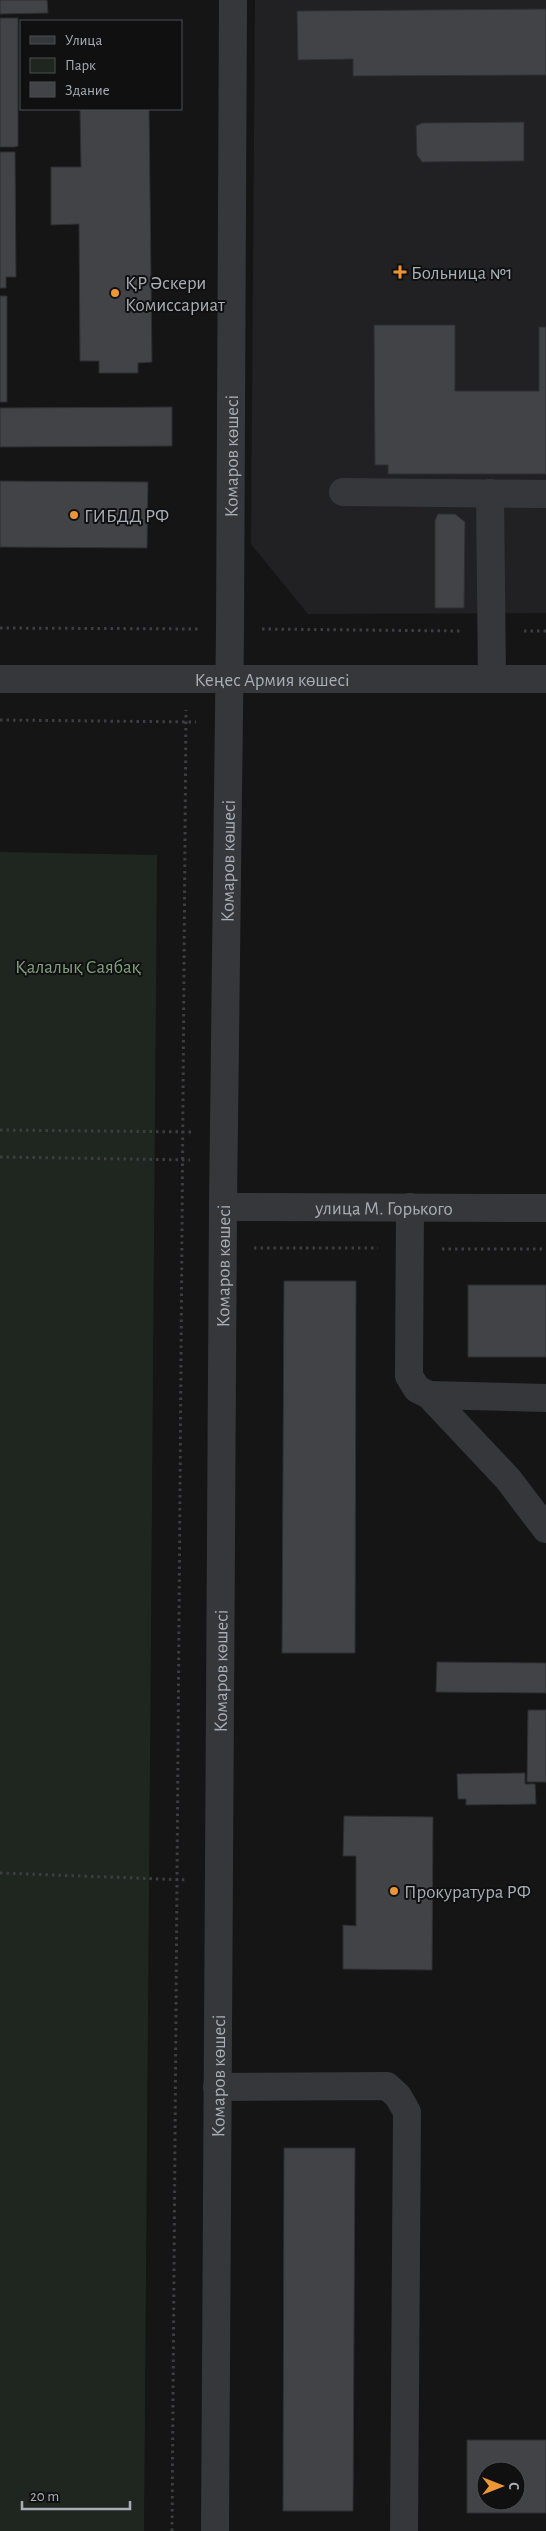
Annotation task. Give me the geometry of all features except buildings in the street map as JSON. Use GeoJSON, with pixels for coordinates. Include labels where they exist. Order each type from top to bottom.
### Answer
{"type":"FeatureCollection","features":[{"type":"Feature","properties":{"kind":"street","name":"Комаров көшесі"},"geometry":{"type":"LineString","coordinates":[[215,2531],[223,1160],[230,680],[233,0]]}},
{"type":"Feature","properties":{"kind":"street"},"geometry":{"type":"LineString","coordinates":[[342,492],[546,494]]}},
{"type":"Feature","properties":{"kind":"street"},"geometry":{"type":"LineString","coordinates":[[490,493],[492,679]]}},
{"type":"Feature","properties":{"kind":"street","name":"Кеңес Армия көшесі"},"geometry":{"type":"LineString","coordinates":[[0,679],[546,679]]}},
{"type":"Feature","properties":{"kind":"street","name":"улица М. Горького"},"geometry":{"type":"LineString","coordinates":[[223,1207],[546,1208]]}},
{"type":"Feature","properties":{"kind":"street"},"geometry":{"type":"LineString","coordinates":[[410,1207],[409,1376],[417,1389],[430,1395],[508,1479],[546,1529]]}},
{"type":"Feature","properties":{"kind":"street"},"geometry":{"type":"LineString","coordinates":[[430,1395],[546,1398]]}},
{"type":"Feature","properties":{"kind":"street"},"geometry":{"type":"LineString","coordinates":[[217,2087],[387,2086],[398,2096],[407,2112],[404,2531]]}},
{"type":"Feature","properties":{"kind":"path"},"geometry":{"type":"LineString","coordinates":[[0,628],[546,631]]}},
{"type":"Feature","properties":{"kind":"path"},"geometry":{"type":"LineString","coordinates":[[172,2531],[186,680]]}},
{"type":"Feature","properties":{"kind":"path"},"geometry":{"type":"LineString","coordinates":[[0,720],[229,722]]}},
{"type":"Feature","properties":{"kind":"path"},"geometry":{"type":"LineString","coordinates":[[0,1130],[224,1133]]}},
{"type":"Feature","properties":{"kind":"path"},"geometry":{"type":"LineString","coordinates":[[0,1157],[223,1160]]}},
{"type":"Feature","properties":{"kind":"path"},"geometry":{"type":"LineString","coordinates":[[0,1873],[218,1881]]}},
{"type":"Feature","properties":{"kind":"shaded area","name":"Больница №1"},"geometry":{"type":"Polygon","coordinates":[[[255,0],[546,0],[546,613],[308,614],[251,544],[255,0]]]}},
{"type":"Feature","properties":{"kind":"green space","name":"Қалалық Саябақ"},"geometry":{"type":"Polygon","coordinates":[[[0,852],[157,855],[144,2531],[0,2531],[0,852]]]}},
{"type":"Feature","properties":{"kind":"place","name":"Больница №1"},"geometry":{"type":"Point","coordinates":[400,272]}},
{"type":"Feature","properties":{"kind":"place","name":"ҚР Әскери Комиссариат"},"geometry":{"type":"Point","coordinates":[115,293]}},
{"type":"Feature","properties":{"kind":"place","name":"ГИБДД РФ"},"geometry":{"type":"Point","coordinates":[74,515]}},
{"type":"Feature","properties":{"kind":"place","name":"Прокуратура РФ"},"geometry":{"type":"Point","coordinates":[394,1891]}}]}
